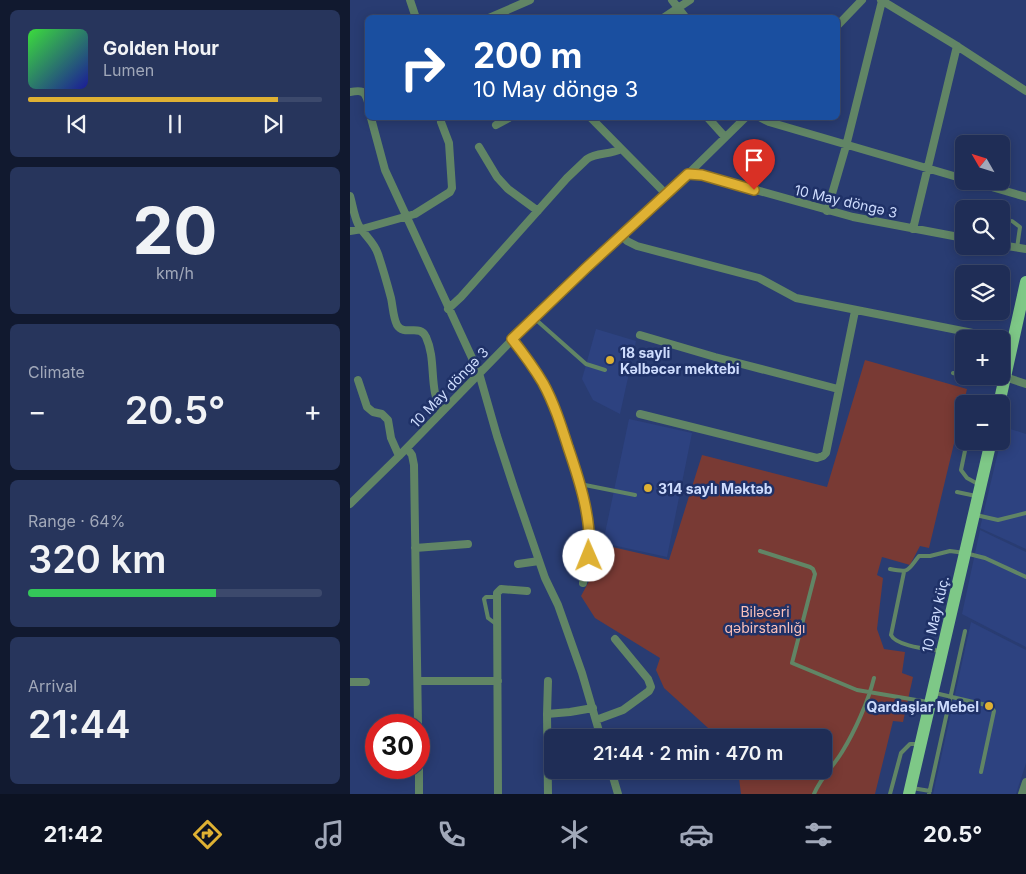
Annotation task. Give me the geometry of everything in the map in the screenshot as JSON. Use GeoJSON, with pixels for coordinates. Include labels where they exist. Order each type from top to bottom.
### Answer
{"type":"FeatureCollection","features":[{"type":"Feature","properties":{"kind":"main road"},"geometry":{"type":"LineString","coordinates":[[1010,350],[1026,282]]}},
{"type":"Feature","properties":{"kind":"main road","name":"10 May küç."},"geometry":{"type":"LineString","coordinates":[[910,791],[989,450]]}},
{"type":"Feature","properties":{"kind":"street"},"geometry":{"type":"LineString","coordinates":[[410,0],[415,15]]}},
{"type":"Feature","properties":{"kind":"street"},"geometry":{"type":"LineString","coordinates":[[496,15],[530,0]]}},
{"type":"Feature","properties":{"kind":"street"},"geometry":{"type":"LineString","coordinates":[[672,0],[684,15]]}},
{"type":"Feature","properties":{"kind":"street"},"geometry":{"type":"LineString","coordinates":[[668,15],[690,0]]}},
{"type":"Feature","properties":{"kind":"street"},"geometry":{"type":"LineString","coordinates":[[840,24],[862,0]]}},
{"type":"Feature","properties":{"kind":"street"},"geometry":{"type":"LineString","coordinates":[[827,211],[846,146],[882,1],[957,46],[1026,91]]}},
{"type":"Feature","properties":{"kind":"street"},"geometry":{"type":"LineString","coordinates":[[913,229],[957,46]]}},
{"type":"Feature","properties":{"kind":"street"},"geometry":{"type":"LineString","coordinates":[[350,92],[360,90],[365,95]]}},
{"type":"Feature","properties":{"kind":"street"},"geometry":{"type":"LineString","coordinates":[[372,120],[385,170],[448,309],[479,372],[497,436],[548,586],[558,605],[598,729]]}},
{"type":"Feature","properties":{"kind":"street"},"geometry":{"type":"LineString","coordinates":[[496,125],[505,120]]}},
{"type":"Feature","properties":{"kind":"street"},"geometry":{"type":"LineString","coordinates":[[593,120],[666,194]]}},
{"type":"Feature","properties":{"kind":"street"},"geometry":{"type":"LineString","coordinates":[[710,120],[725,137]]}},
{"type":"Feature","properties":{"kind":"street"},"geometry":{"type":"LineString","coordinates":[[688,174],[744,120]]}},
{"type":"Feature","properties":{"kind":"street"},"geometry":{"type":"LineString","coordinates":[[765,120],[846,146],[955,177]]}},
{"type":"Feature","properties":{"kind":"street"},"geometry":{"type":"LineString","coordinates":[[350,231],[406,218],[450,192],[452,188],[449,143],[441,122]]}},
{"type":"Feature","properties":{"kind":"street"},"geometry":{"type":"LineString","coordinates":[[479,148],[497,177],[508,189],[538,212]]}},
{"type":"Feature","properties":{"kind":"street"},"geometry":{"type":"LineString","coordinates":[[448,309],[590,156],[611,154],[621,148]]}},
{"type":"Feature","properties":{"kind":"street","name":"10 May döngə 3"},"geometry":{"type":"LineString","coordinates":[[350,504],[512,339],[688,174],[702,175],[827,211],[955,236]]}},
{"type":"Feature","properties":{"kind":"street"},"geometry":{"type":"LineString","coordinates":[[1002,190],[1026,197]]}},
{"type":"Feature","properties":{"kind":"street"},"geometry":{"type":"LineString","coordinates":[[350,196],[356,220],[378,252],[396,322],[400,328],[406,331],[417,330],[426,336],[431,355],[434,396],[442,411]]}},
{"type":"Feature","properties":{"kind":"street"},"geometry":{"type":"LineString","coordinates":[[622,236],[637,246],[759,278],[796,298],[955,330]]}},
{"type":"Feature","properties":{"kind":"street"},"geometry":{"type":"LineString","coordinates":[[1010,247],[1026,249]]}},
{"type":"Feature","properties":{"kind":"street"},"geometry":{"type":"LineString","coordinates":[[640,414],[817,458],[822,456],[826,453],[855,311]]}},
{"type":"Feature","properties":{"kind":"street"},"geometry":{"type":"LineString","coordinates":[[640,335],[715,358],[838,389]]}},
{"type":"Feature","properties":{"kind":"street"},"geometry":{"type":"LineString","coordinates":[[512,339],[542,382],[553,404],[580,484],[586,510],[590,546],[583,583]]}},
{"type":"Feature","properties":{"kind":"street"},"geometry":{"type":"LineString","coordinates":[[358,380],[367,407],[373,412],[382,414],[388,420],[391,438],[399,456]]}},
{"type":"Feature","properties":{"kind":"street"},"geometry":{"type":"LineString","coordinates":[[1010,382],[1026,384]]}},
{"type":"Feature","properties":{"kind":"street"},"geometry":{"type":"LineString","coordinates":[[407,448],[412,455],[414,465],[418,714]]}},
{"type":"Feature","properties":{"kind":"street"},"geometry":{"type":"LineString","coordinates":[[415,548],[468,544]]}},
{"type":"Feature","properties":{"kind":"street"},"geometry":{"type":"LineString","coordinates":[[518,564],[539,561]]}},
{"type":"Feature","properties":{"kind":"street"},"geometry":{"type":"LineString","coordinates":[[498,794],[497,596],[498,591],[501,589],[526,591]]}},
{"type":"Feature","properties":{"kind":"street"},"geometry":{"type":"LineString","coordinates":[[596,720],[623,710],[649,691],[651,687],[648,679],[615,639]]}},
{"type":"Feature","properties":{"kind":"street"},"geometry":{"type":"LineString","coordinates":[[418,681],[498,681]]}},
{"type":"Feature","properties":{"kind":"street"},"geometry":{"type":"LineString","coordinates":[[548,681],[548,794]]}},
{"type":"Feature","properties":{"kind":"street"},"geometry":{"type":"LineString","coordinates":[[350,682],[366,682]]}},
{"type":"Feature","properties":{"kind":"street"},"geometry":{"type":"LineString","coordinates":[[547,714],[593,708]]}},
{"type":"Feature","properties":{"kind":"street"},"geometry":{"type":"LineString","coordinates":[[419,779],[419,794]]}},
{"type":"Feature","properties":{"kind":"street"},"geometry":{"type":"LineString","coordinates":[[613,779],[618,794]]}},
{"type":"Feature","properties":{"kind":"street"},"geometry":{"type":"LineString","coordinates":[[1022,794],[1026,782]]}},
{"type":"Feature","properties":{"kind":"lane"},"geometry":{"type":"LineString","coordinates":[[1012,221],[1020,226],[1017,248]]}},
{"type":"Feature","properties":{"kind":"lane"},"geometry":{"type":"LineString","coordinates":[[534,318],[586,364],[605,370]]}},
{"type":"Feature","properties":{"kind":"lane"},"geometry":{"type":"LineString","coordinates":[[965,450],[960,470],[979,491]]}},
{"type":"Feature","properties":{"kind":"lane"},"geometry":{"type":"LineString","coordinates":[[580,484],[636,495]]}},
{"type":"Feature","properties":{"kind":"lane"},"geometry":{"type":"LineString","coordinates":[[957,492],[979,491]]}},
{"type":"Feature","properties":{"kind":"lane"},"geometry":{"type":"LineString","coordinates":[[974,515],[998,520],[1026,513]]}},
{"type":"Feature","properties":{"kind":"lane"},"geometry":{"type":"LineString","coordinates":[[760,551],[810,567],[815,574],[792,663],[857,690],[951,697],[991,707],[994,711],[981,772]]}},
{"type":"Feature","properties":{"kind":"lane"},"geometry":{"type":"LineString","coordinates":[[890,570],[904,572],[910,569],[919,556],[930,556],[950,551],[985,558],[1026,577]]}},
{"type":"Feature","properties":{"kind":"lane"},"geometry":{"type":"LineString","coordinates":[[904,572],[891,635],[892,638],[899,642],[942,651]]}},
{"type":"Feature","properties":{"kind":"lane"},"geometry":{"type":"LineString","coordinates":[[497,596],[484,599],[488,618],[497,625]]}},
{"type":"Feature","properties":{"kind":"lane"},"geometry":{"type":"LineString","coordinates":[[910,791],[929,792],[965,631]]}},
{"type":"Feature","properties":{"kind":"lane"},"geometry":{"type":"LineString","coordinates":[[814,794],[822,778],[845,747],[874,678]]}},
{"type":"Feature","properties":{"kind":"lane"},"geometry":{"type":"LineString","coordinates":[[890,794],[901,753],[910,744],[921,744]]}},
{"type":"Feature","properties":{"kind":"shaded area","name":"18 sayli Kəlbəcər mektebi"},"geometry":{"type":"Polygon","coordinates":[[[596,329],[636,341],[620,414],[593,400],[582,379],[596,329]]]}},
{"type":"Feature","properties":{"kind":"shaded area","name":"314 saylı Məktəb"},"geometry":{"type":"Polygon","coordinates":[[[629,419],[692,433],[667,557],[603,543],[629,419]]]}},
{"type":"Feature","properties":{"kind":"shaded area"},"geometry":{"type":"Polygon","coordinates":[[[1010,429],[1026,434],[1026,549],[980,528],[999,450],[1010,450],[1010,429]]]}},
{"type":"Feature","properties":{"kind":"shaded area"},"geometry":{"type":"Polygon","coordinates":[[[980,530],[1026,552],[1026,647],[962,614],[980,530]]]}},
{"type":"Feature","properties":{"kind":"shaded area","name":"Qardaşlar Mebel"},"geometry":{"type":"Polygon","coordinates":[[[971,622],[1026,650],[1026,763],[1016,794],[933,794],[971,622]]]}},
{"type":"Feature","properties":{"kind":"green space","name":"Biləcəri qəbirstanlığı"},"geometry":{"type":"Polygon","coordinates":[[[865,360],[967,389],[966,395],[955,395],[955,439],[929,548],[920,546],[910,565],[882,557],[877,575],[883,578],[877,629],[884,649],[905,652],[902,673],[913,677],[903,722],[893,721],[875,794],[741,794],[739,779],[832,779],[832,729],[709,729],[664,688],[656,670],[660,658],[595,618],[581,596],[608,546],[669,560],[702,455],[827,487],[865,360]]]}},
{"type":"Feature","properties":{"kind":"place","name":"18 sayli Kəlbəcər mektebi"},"geometry":{"type":"Point","coordinates":[610,360]}},
{"type":"Feature","properties":{"kind":"place","name":"314 saylı Məktəb"},"geometry":{"type":"Point","coordinates":[648,488]}},
{"type":"Feature","properties":{"kind":"place","name":"Qardaşlar Mebel"},"geometry":{"type":"Point","coordinates":[989,706]}},
{"type":"Feature","properties":{"kind":"route"},"geometry":{"type":"LineString","coordinates":[[589,556],[590,546],[586,510],[580,484],[562,428],[542,382],[512,339],[688,174],[702,175],[754,190]]}}]}
